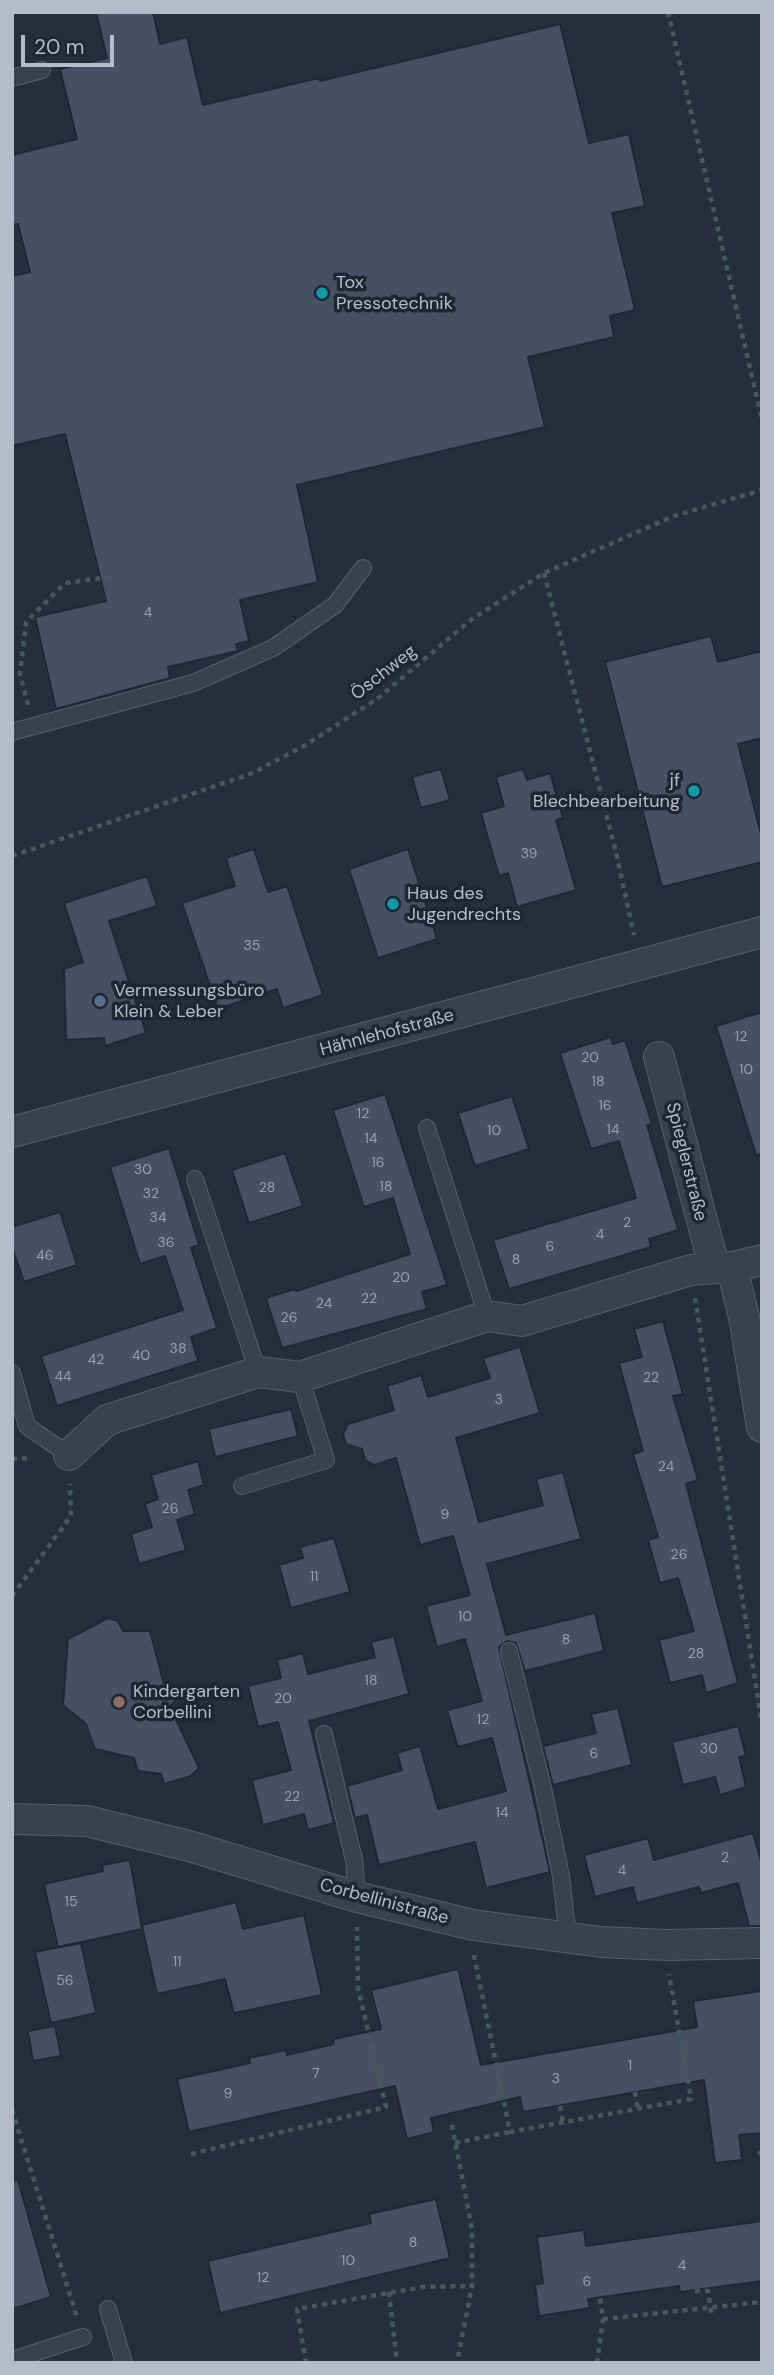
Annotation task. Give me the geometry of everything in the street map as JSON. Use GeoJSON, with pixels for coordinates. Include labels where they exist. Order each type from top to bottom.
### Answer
{"type":"FeatureCollection","features":[{"type":"Feature","properties":{"kind":"street","name":"Hähnlehofstraße"},"geometry":{"type":"LineString","coordinates":[[12,1132],[762,932]]}},
{"type":"Feature","properties":{"kind":"street","name":"Spieglerstraße"},"geometry":{"type":"LineString","coordinates":[[659,1057],[712,1268],[745,1322],[762,1426]]}},
{"type":"Feature","properties":{"kind":"street"},"geometry":{"type":"LineString","coordinates":[[69,1455],[107,1420],[258,1372],[300,1377],[487,1316],[522,1321],[712,1268],[762,1260]]}},
{"type":"Feature","properties":{"kind":"street","name":"Corbellinistraße"},"geometry":{"type":"LineString","coordinates":[[12,1819],[86,1821],[189,1846],[357,1897],[473,1925],[568,1939],[667,1945],[762,1943]]}},
{"type":"Feature","properties":{"kind":"lane"},"geometry":{"type":"LineString","coordinates":[[12,78],[42,70]]}},
{"type":"Feature","properties":{"kind":"lane"},"geometry":{"type":"LineString","coordinates":[[12,732],[193,683],[273,648],[335,605],[363,568]]}},
{"type":"Feature","properties":{"kind":"lane"},"geometry":{"type":"LineString","coordinates":[[427,1128],[487,1316]]}},
{"type":"Feature","properties":{"kind":"lane"},"geometry":{"type":"LineString","coordinates":[[195,1179],[258,1372]]}},
{"type":"Feature","properties":{"kind":"lane"},"geometry":{"type":"LineString","coordinates":[[12,1373],[27,1426],[69,1455]]}},
{"type":"Feature","properties":{"kind":"lane"},"geometry":{"type":"LineString","coordinates":[[242,1486],[326,1460],[300,1377]]}},
{"type":"Feature","properties":{"kind":"lane"},"geometry":{"type":"LineString","coordinates":[[509,1651],[556,1851],[568,1939]]}},
{"type":"Feature","properties":{"kind":"lane"},"geometry":{"type":"LineString","coordinates":[[324,1734],[354,1860],[357,1897]]}},
{"type":"Feature","properties":{"kind":"lane"},"geometry":{"type":"LineString","coordinates":[[108,2309],[124,2363]]}},
{"type":"Feature","properties":{"kind":"lane"},"geometry":{"type":"LineString","coordinates":[[12,2360],[83,2337]]}},
{"type":"Feature","properties":{"kind":"path"},"geometry":{"type":"LineString","coordinates":[[668,12],[762,420]]}},
{"type":"Feature","properties":{"kind":"path","name":"Öschweg"},"geometry":{"type":"LineString","coordinates":[[12,856],[250,774],[304,746],[377,699],[472,619],[544,573],[674,516],[762,491]]}},
{"type":"Feature","properties":{"kind":"path"},"geometry":{"type":"LineString","coordinates":[[544,573],[616,852],[640,965]]}},
{"type":"Feature","properties":{"kind":"path"},"geometry":{"type":"LineString","coordinates":[[33,726],[20,674],[26,622],[65,583],[117,576]]}},
{"type":"Feature","properties":{"kind":"path"},"geometry":{"type":"LineString","coordinates":[[712,1268],[762,1724]]}},
{"type":"Feature","properties":{"kind":"path"},"geometry":{"type":"LineString","coordinates":[[12,1597],[71,1516],[69,1455]]}},
{"type":"Feature","properties":{"kind":"path"},"geometry":{"type":"LineString","coordinates":[[191,2154],[386,2107],[358,1988],[357,1897]]}},
{"type":"Feature","properties":{"kind":"path"},"geometry":{"type":"LineString","coordinates":[[473,1925],[473,1952],[510,2132]]}},
{"type":"Feature","properties":{"kind":"path"},"geometry":{"type":"LineString","coordinates":[[455,2143],[691,2099],[667,1945]]}},
{"type":"Feature","properties":{"kind":"path"},"geometry":{"type":"LineString","coordinates":[[635,2092],[638,2109]]}},
{"type":"Feature","properties":{"kind":"path"},"geometry":{"type":"LineString","coordinates":[[560,2106],[563,2123]]}},
{"type":"Feature","properties":{"kind":"path"},"geometry":{"type":"LineString","coordinates":[[12,2110],[83,2337]]}},
{"type":"Feature","properties":{"kind":"path"},"geometry":{"type":"LineString","coordinates":[[452,2125],[472,2229],[472,2286],[457,2363]]}},
{"type":"Feature","properties":{"kind":"path"},"geometry":{"type":"LineString","coordinates":[[306,2363],[298,2309],[423,2287],[472,2286]]}},
{"type":"Feature","properties":{"kind":"path"},"geometry":{"type":"LineString","coordinates":[[695,2291],[708,2291],[712,2317]]}},
{"type":"Feature","properties":{"kind":"path"},"geometry":{"type":"LineString","coordinates":[[389,2292],[395,2318],[397,2363]]}},
{"type":"Feature","properties":{"kind":"path"},"geometry":{"type":"LineString","coordinates":[[597,2363],[603,2319],[600,2297]]}},
{"type":"Feature","properties":{"kind":"path"},"geometry":{"type":"LineString","coordinates":[[603,2319],[762,2302]]}},
{"type":"Feature","properties":{"kind":"building","name":"Tox Pressotechnik"},"geometry":{"type":"Polygon","coordinates":[[[96,12],[153,12],[160,44],[187,37],[203,105],[319,78],[320,81],[560,24],[589,143],[629,134],[645,206],[612,213],[635,310],[610,316],[614,337],[528,357],[545,427],[297,485],[318,582],[240,600],[249,641],[236,644],[238,651],[168,667],[170,678],[56,709],[35,617],[106,601],[65,434],[12,446],[12,276],[30,272],[18,224],[12,225],[12,155],[77,139],[60,69],[107,58],[96,12]]]}},
{"type":"Feature","properties":{"kind":"building","name":"jf Blechbearbeitung"},"geometry":{"type":"Polygon","coordinates":[[[711,636],[718,662],[762,651],[762,738],[738,744],[762,838],[762,862],[662,887],[605,662],[711,636]]]}},
{"type":"Feature","properties":{"kind":"building"},"geometry":{"type":"Polygon","coordinates":[[[441,769],[450,800],[421,808],[412,777],[441,769]]]}},
{"type":"Feature","properties":{"kind":"building"},"geometry":{"type":"Polygon","coordinates":[[[523,769],[527,780],[550,773],[563,818],[556,820],[576,890],[517,907],[508,873],[499,876],[481,813],[504,806],[496,777],[523,769]]]}},
{"type":"Feature","properties":{"kind":"building"},"geometry":{"type":"Polygon","coordinates":[[[254,849],[268,892],[287,886],[323,995],[283,1008],[277,989],[218,1009],[182,903],[235,886],[226,858],[254,849]]]}},
{"type":"Feature","properties":{"kind":"building","name":"Haus des Jugendrechts"},"geometry":{"type":"Polygon","coordinates":[[[408,849],[437,939],[378,958],[349,869],[408,849]]]}},
{"type":"Feature","properties":{"kind":"building"},"geometry":{"type":"Polygon","coordinates":[[[147,876],[157,906],[109,921],[146,1033],[105,1046],[104,1038],[66,1040],[64,969],[83,962],[64,903],[147,876]]]}},
{"type":"Feature","properties":{"kind":"building"},"geometry":{"type":"Polygon","coordinates":[[[762,1012],[762,1154],[756,1155],[716,1026],[762,1012]]]}},
{"type":"Feature","properties":{"kind":"building"},"geometry":{"type":"Polygon","coordinates":[[[611,1037],[613,1044],[625,1040],[652,1124],[647,1125],[678,1230],[649,1239],[651,1247],[509,1289],[493,1240],[636,1198],[619,1141],[591,1149],[560,1053],[611,1037]]]}},
{"type":"Feature","properties":{"kind":"building"},"geometry":{"type":"Polygon","coordinates":[[[385,1094],[447,1285],[422,1292],[427,1309],[282,1348],[266,1298],[410,1254],[393,1198],[364,1207],[333,1110],[385,1094]]]}},
{"type":"Feature","properties":{"kind":"building"},"geometry":{"type":"Polygon","coordinates":[[[512,1096],[529,1149],[475,1166],[458,1113],[512,1096]]]}},
{"type":"Feature","properties":{"kind":"building"},"geometry":{"type":"Polygon","coordinates":[[[169,1148],[199,1245],[191,1248],[217,1328],[191,1337],[198,1361],[57,1406],[41,1356],[183,1310],[165,1256],[140,1264],[110,1167],[169,1148]]]}},
{"type":"Feature","properties":{"kind":"building"},"geometry":{"type":"Polygon","coordinates":[[[285,1153],[303,1206],[249,1223],[232,1170],[285,1153]]]}},
{"type":"Feature","properties":{"kind":"building"},"geometry":{"type":"Polygon","coordinates":[[[60,1212],[77,1265],[24,1282],[12,1247],[12,1227],[60,1212]]]}},
{"type":"Feature","properties":{"kind":"building"},"geometry":{"type":"Polygon","coordinates":[[[663,1321],[683,1394],[673,1396],[698,1480],[686,1484],[738,1683],[706,1693],[702,1675],[670,1683],[659,1640],[694,1631],[678,1578],[660,1583],[648,1540],[658,1537],[633,1454],[643,1451],[619,1363],[642,1357],[634,1329],[663,1321]]]}},
{"type":"Feature","properties":{"kind":"building"},"geometry":{"type":"Polygon","coordinates":[[[520,1347],[540,1413],[456,1438],[479,1522],[543,1505],[536,1479],[563,1472],[581,1539],[487,1564],[506,1635],[595,1613],[604,1651],[525,1671],[516,1643],[507,1641],[499,1647],[550,1872],[486,1888],[475,1842],[379,1865],[367,1815],[355,1818],[347,1786],[402,1770],[397,1753],[420,1746],[438,1809],[506,1791],[492,1738],[458,1747],[447,1710],[482,1701],[465,1639],[437,1647],[426,1606],[470,1595],[453,1536],[420,1545],[396,1458],[374,1465],[365,1460],[362,1449],[346,1444],[343,1434],[348,1424],[394,1410],[387,1386],[421,1375],[428,1397],[490,1378],[483,1358],[520,1347]]]}},
{"type":"Feature","properties":{"kind":"building"},"geometry":{"type":"Polygon","coordinates":[[[291,1409],[298,1436],[215,1457],[209,1429],[291,1409]]]}},
{"type":"Feature","properties":{"kind":"building"},"geometry":{"type":"Polygon","coordinates":[[[198,1461],[204,1485],[188,1490],[195,1514],[177,1520],[186,1550],[139,1564],[131,1534],[152,1527],[145,1504],[158,1499],[151,1475],[198,1461]]]}},
{"type":"Feature","properties":{"kind":"building"},"geometry":{"type":"Polygon","coordinates":[[[334,1538],[350,1592],[291,1608],[279,1565],[303,1558],[300,1547],[334,1538]]]}},
{"type":"Feature","properties":{"kind":"building","name":"Kindergarten Corbellini"},"geometry":{"type":"Polygon","coordinates":[[[108,1618],[118,1621],[123,1631],[150,1631],[165,1688],[189,1682],[170,1707],[199,1768],[191,1776],[164,1784],[161,1774],[138,1771],[134,1758],[95,1749],[86,1724],[63,1705],[68,1639],[108,1618]]]}},
{"type":"Feature","properties":{"kind":"building"},"geometry":{"type":"Polygon","coordinates":[[[394,1636],[409,1694],[309,1721],[334,1823],[308,1830],[304,1814],[263,1825],[252,1780],[291,1770],[278,1722],[258,1727],[248,1686],[281,1678],[277,1660],[303,1653],[308,1674],[375,1657],[371,1642],[394,1636]]]}},
{"type":"Feature","properties":{"kind":"building"},"geometry":{"type":"Polygon","coordinates":[[[618,1708],[632,1765],[553,1785],[543,1746],[596,1733],[591,1714],[618,1708]]]}},
{"type":"Feature","properties":{"kind":"building"},"geometry":{"type":"Polygon","coordinates":[[[738,1726],[746,1756],[739,1757],[746,1787],[720,1795],[715,1777],[683,1785],[672,1742],[738,1726]]]}},
{"type":"Feature","properties":{"kind":"building"},"geometry":{"type":"Polygon","coordinates":[[[753,1833],[762,1865],[762,1926],[749,1926],[738,1883],[701,1893],[699,1887],[637,1903],[633,1887],[595,1897],[584,1855],[648,1838],[654,1860],[753,1833]]]}},
{"type":"Feature","properties":{"kind":"building"},"geometry":{"type":"Polygon","coordinates":[[[130,1860],[142,1929],[58,1947],[44,1884],[103,1871],[102,1865],[130,1860]]]}},
{"type":"Feature","properties":{"kind":"building"},"geometry":{"type":"Polygon","coordinates":[[[236,1902],[243,1929],[304,1915],[322,1995],[234,2013],[225,1979],[157,1994],[142,1925],[236,1902]]]}},
{"type":"Feature","properties":{"kind":"building"},"geometry":{"type":"Polygon","coordinates":[[[81,1943],[96,2013],[51,2023],[35,1952],[81,1943]]]}},
{"type":"Feature","properties":{"kind":"building"},"geometry":{"type":"Polygon","coordinates":[[[458,1969],[481,2065],[697,2027],[693,2001],[762,1991],[762,2133],[739,2135],[742,2160],[715,2163],[704,2080],[523,2112],[520,2097],[431,2118],[434,2132],[407,2139],[395,2086],[189,2132],[177,2079],[250,2063],[249,2058],[286,2050],[287,2055],[334,2044],[333,2039],[381,2029],[371,1990],[458,1969]]]}},
{"type":"Feature","properties":{"kind":"building"},"geometry":{"type":"Polygon","coordinates":[[[55,2026],[61,2056],[33,2061],[28,2031],[55,2026]]]}},
{"type":"Feature","properties":{"kind":"building"},"geometry":{"type":"Polygon","coordinates":[[[18,2180],[51,2297],[12,2309],[12,2181],[18,2180]]]}},
{"type":"Feature","properties":{"kind":"building"},"geometry":{"type":"Polygon","coordinates":[[[436,2199],[450,2258],[220,2313],[208,2261],[371,2223],[369,2214],[436,2199]]]}},
{"type":"Feature","properties":{"kind":"building"},"geometry":{"type":"Polygon","coordinates":[[[762,2221],[762,2281],[680,2292],[679,2286],[588,2299],[590,2308],[539,2316],[535,2285],[543,2283],[537,2237],[584,2230],[586,2246],[762,2221]]]}},
{"type":"Feature","properties":{"kind":"place","name":"Tox Pressotechnik"},"geometry":{"type":"Point","coordinates":[322,293]}},
{"type":"Feature","properties":{"kind":"place","name":"jf Blechbearbeitung"},"geometry":{"type":"Point","coordinates":[694,791]}},
{"type":"Feature","properties":{"kind":"place","name":"Haus des Jugendrechts"},"geometry":{"type":"Point","coordinates":[393,904]}},
{"type":"Feature","properties":{"kind":"place","name":"Vermessungsbüro Klein & Leber"},"geometry":{"type":"Point","coordinates":[100,1001]}},
{"type":"Feature","properties":{"kind":"place","name":"Kindergarten Corbellini"},"geometry":{"type":"Point","coordinates":[119,1702]}}]}
